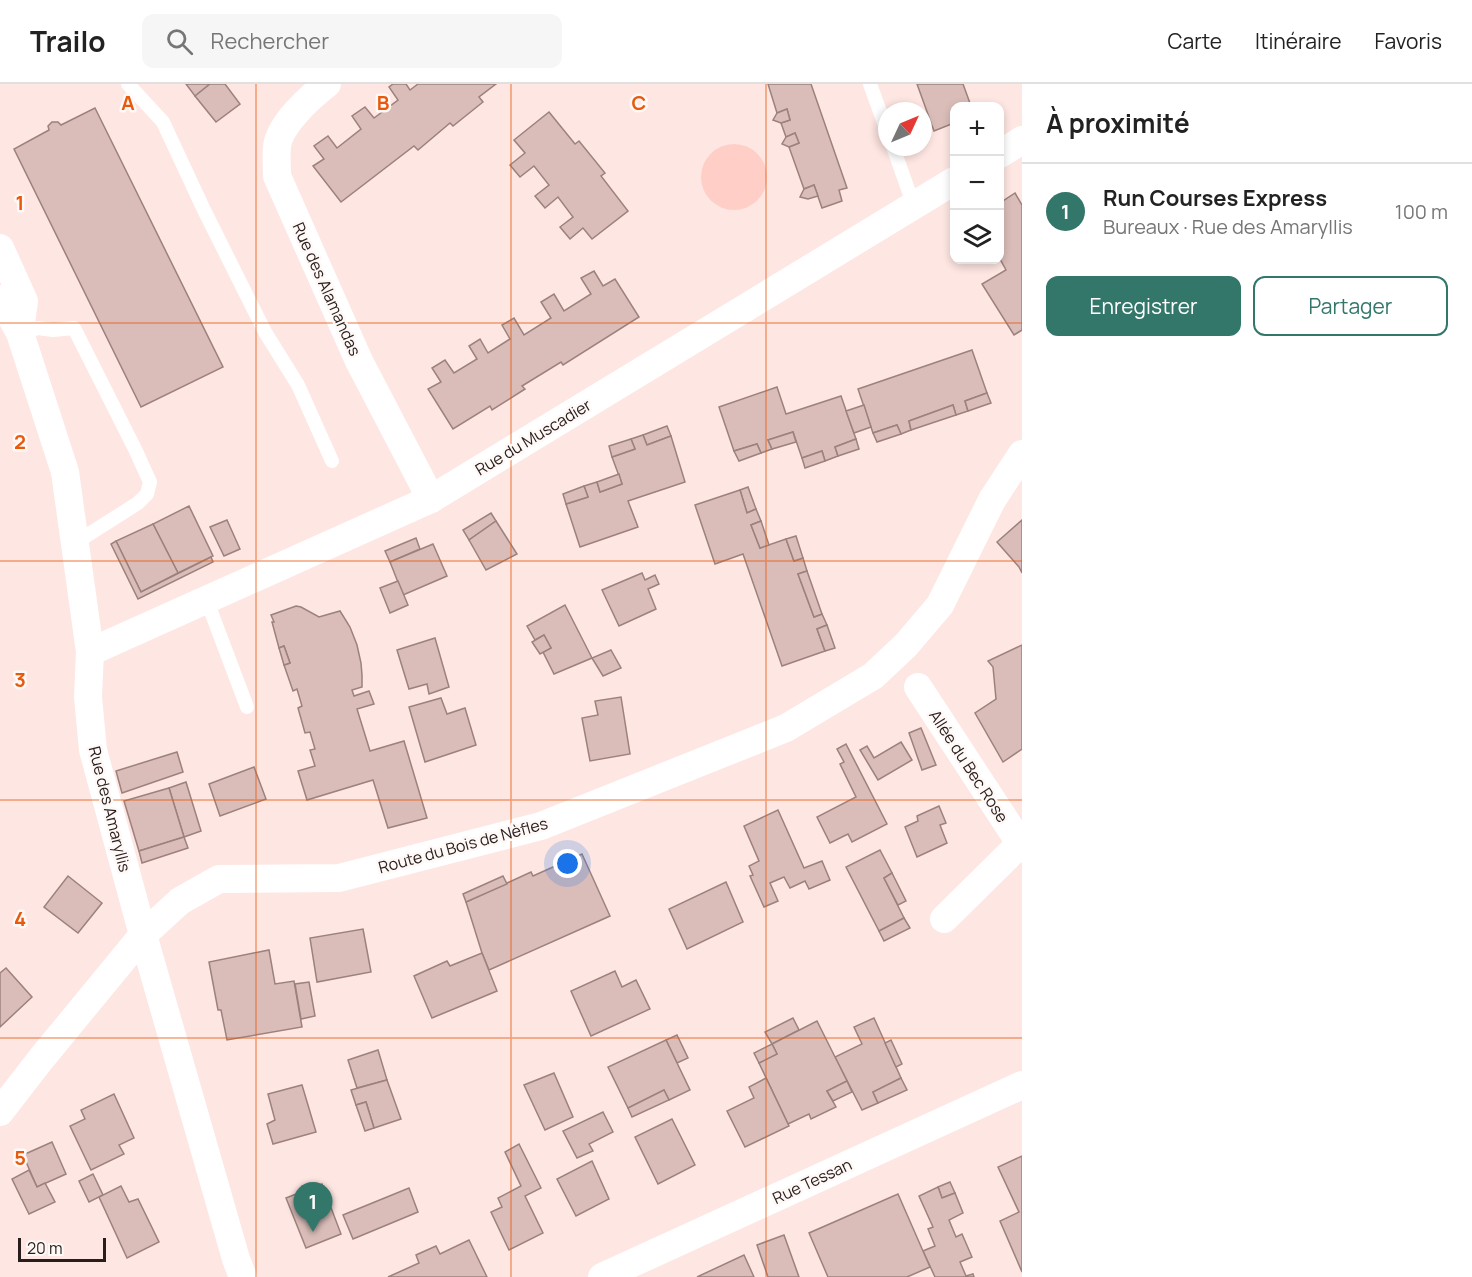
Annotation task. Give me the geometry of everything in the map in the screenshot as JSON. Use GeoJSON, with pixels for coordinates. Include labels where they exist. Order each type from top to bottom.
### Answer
{"type":"FeatureCollection","features":[{"type":"Feature","properties":{"kind":"street","name":"Rue des Alamandas"},"geometry":{"type":"LineString","coordinates":[[327,84],[290,118],[277,144],[277,176],[359,361],[431,499]]}},
{"type":"Feature","properties":{"kind":"street"},"geometry":{"type":"LineString","coordinates":[[1004,151],[1022,140]]}},
{"type":"Feature","properties":{"kind":"street","name":"Rue du Muscadier"},"geometry":{"type":"LineString","coordinates":[[90,652],[431,499],[950,184]]}},
{"type":"Feature","properties":{"kind":"street","name":"Rue des Amaryllis"},"geometry":{"type":"LineString","coordinates":[[0,248],[24,301],[20,333]]}},
{"type":"Feature","properties":{"kind":"street","name":"Rue des Amaryllis"},"geometry":{"type":"LineString","coordinates":[[0,299],[20,333],[65,472],[90,652],[88,697],[93,750],[143,935],[243,1277]]}},
{"type":"Feature","properties":{"kind":"street","name":"Route du Bois de Nèfles"},"geometry":{"type":"LineString","coordinates":[[0,1112],[143,935],[180,901],[219,879],[339,878],[541,826],[786,728],[873,676],[906,645],[940,605],[992,500],[1022,454]]}},
{"type":"Feature","properties":{"kind":"street","name":"Allée du Bec Rose"},"geometry":{"type":"LineString","coordinates":[[918,687],[1021,845],[944,919]]}},
{"type":"Feature","properties":{"kind":"street","name":"Rue Tessan"},"geometry":{"type":"LineString","coordinates":[[602,1277],[660,1265],[1022,1085]]}},
{"type":"Feature","properties":{"kind":"lane"},"geometry":{"type":"LineString","coordinates":[[128,84],[163,122],[265,333],[298,385],[332,461]]}},
{"type":"Feature","properties":{"kind":"lane"},"geometry":{"type":"LineString","coordinates":[[870,84],[878,106]]}},
{"type":"Feature","properties":{"kind":"lane"},"geometry":{"type":"LineString","coordinates":[[896,156],[914,206]]}},
{"type":"Feature","properties":{"kind":"lane"},"geometry":{"type":"LineString","coordinates":[[20,333],[38,328],[53,330],[74,328],[150,482],[147,494],[138,503],[75,543]]}},
{"type":"Feature","properties":{"kind":"lane"},"geometry":{"type":"LineString","coordinates":[[207,601],[247,707]]}},
{"type":"Feature","properties":{"kind":"shaded area"},"geometry":{"type":"Polygon","coordinates":[[[727,144],[741,144],[753,149],[762,158],[767,177],[765,190],[758,201],[741,210],[727,210],[715,205],[706,196],[701,184],[701,170],[706,158],[715,149],[727,144]]]}},
{"type":"Feature","properties":{"kind":"building"},"geometry":{"type":"Polygon","coordinates":[[[186,84],[210,84],[195,96],[186,84]]]}},
{"type":"Feature","properties":{"kind":"building"},"geometry":{"type":"Polygon","coordinates":[[[210,84],[225,84],[240,104],[216,122],[195,96],[210,84]]]}},
{"type":"Feature","properties":{"kind":"building"},"geometry":{"type":"Polygon","coordinates":[[[393,84],[406,84],[410,90],[418,84],[496,84],[479,97],[483,102],[453,126],[450,123],[418,150],[414,146],[341,202],[313,166],[324,159],[314,146],[328,136],[337,148],[361,129],[352,116],[365,107],[374,118],[398,100],[389,87],[393,84]]]}},
{"type":"Feature","properties":{"kind":"building"},"geometry":{"type":"Polygon","coordinates":[[[768,84],[811,84],[847,188],[839,190],[842,201],[822,208],[814,185],[804,189],[789,147],[799,143],[795,133],[786,137],[781,123],[790,120],[787,109],[777,113],[768,84]]]}},
{"type":"Feature","properties":{"kind":"building"},"geometry":{"type":"Polygon","coordinates":[[[917,84],[963,84],[970,102],[950,102],[950,125],[934,131],[932,102],[924,102],[917,84]]]}},
{"type":"Feature","properties":{"kind":"building"},"geometry":{"type":"Polygon","coordinates":[[[95,108],[223,367],[141,407],[14,149],[49,130],[48,126],[52,122],[58,122],[61,125],[95,108]]]}},
{"type":"Feature","properties":{"kind":"building"},"geometry":{"type":"Polygon","coordinates":[[[787,109],[790,120],[781,123],[773,120],[777,113],[787,109]]]}},
{"type":"Feature","properties":{"kind":"building"},"geometry":{"type":"Polygon","coordinates":[[[549,112],[575,144],[579,141],[605,173],[601,176],[628,211],[592,239],[583,228],[570,239],[560,227],[573,217],[558,197],[545,208],[535,196],[549,185],[534,166],[520,177],[510,165],[525,153],[514,140],[549,112]]]}},
{"type":"Feature","properties":{"kind":"building"},"geometry":{"type":"Polygon","coordinates":[[[795,133],[799,143],[789,147],[782,144],[786,137],[795,133]]]}},
{"type":"Feature","properties":{"kind":"building"},"geometry":{"type":"Polygon","coordinates":[[[814,185],[818,196],[808,199],[800,197],[804,189],[814,185]]]}},
{"type":"Feature","properties":{"kind":"building"},"geometry":{"type":"Polygon","coordinates":[[[1015,193],[1022,205],[1022,330],[1014,335],[982,284],[1006,270],[1003,264],[1004,200],[1015,193]]]}},
{"type":"Feature","properties":{"kind":"building"},"geometry":{"type":"Polygon","coordinates":[[[594,271],[603,286],[615,279],[639,317],[563,365],[561,362],[522,386],[525,389],[492,410],[490,406],[453,429],[428,389],[441,382],[432,368],[445,360],[454,373],[477,359],[469,346],[480,339],[488,353],[510,339],[502,325],[514,318],[524,335],[551,318],[541,302],[554,294],[564,311],[591,294],[581,278],[594,271]]]}},
{"type":"Feature","properties":{"kind":"building"},"geometry":{"type":"Polygon","coordinates":[[[972,350],[987,393],[965,401],[968,411],[956,415],[953,405],[909,421],[911,430],[901,434],[897,425],[873,433],[858,389],[972,350]]]}},
{"type":"Feature","properties":{"kind":"building"},"geometry":{"type":"Polygon","coordinates":[[[777,387],[786,414],[841,396],[856,439],[835,447],[838,456],[825,461],[822,451],[802,458],[793,432],[768,440],[772,449],[761,453],[757,444],[734,451],[719,407],[777,387]]]}},
{"type":"Feature","properties":{"kind":"building"},"geometry":{"type":"Polygon","coordinates":[[[987,393],[991,403],[968,411],[965,401],[987,393]]]}},
{"type":"Feature","properties":{"kind":"building"},"geometry":{"type":"Polygon","coordinates":[[[864,405],[871,427],[854,433],[846,411],[864,405]]]}},
{"type":"Feature","properties":{"kind":"building"},"geometry":{"type":"Polygon","coordinates":[[[953,405],[956,415],[911,430],[909,421],[953,405]]]}},
{"type":"Feature","properties":{"kind":"building"},"geometry":{"type":"Polygon","coordinates":[[[897,425],[901,434],[877,442],[873,433],[897,425]]]}},
{"type":"Feature","properties":{"kind":"building"},"geometry":{"type":"Polygon","coordinates":[[[667,426],[671,436],[647,445],[643,435],[667,426]]]}},
{"type":"Feature","properties":{"kind":"building"},"geometry":{"type":"Polygon","coordinates":[[[793,432],[796,442],[772,449],[768,440],[793,432]]]}},
{"type":"Feature","properties":{"kind":"building"},"geometry":{"type":"Polygon","coordinates":[[[643,435],[647,445],[671,436],[685,482],[628,501],[638,527],[580,547],[566,504],[588,497],[584,486],[597,482],[600,492],[622,484],[612,457],[635,449],[631,439],[643,435]]]}},
{"type":"Feature","properties":{"kind":"building"},"geometry":{"type":"Polygon","coordinates":[[[631,439],[635,449],[612,457],[609,446],[631,439]]]}},
{"type":"Feature","properties":{"kind":"building"},"geometry":{"type":"Polygon","coordinates":[[[856,439],[859,449],[838,456],[835,447],[856,439]]]}},
{"type":"Feature","properties":{"kind":"building"},"geometry":{"type":"Polygon","coordinates":[[[757,444],[761,453],[739,461],[734,451],[757,444]]]}},
{"type":"Feature","properties":{"kind":"building"},"geometry":{"type":"Polygon","coordinates":[[[822,451],[825,461],[805,468],[802,458],[822,451]]]}},
{"type":"Feature","properties":{"kind":"building"},"geometry":{"type":"Polygon","coordinates":[[[619,474],[622,484],[600,492],[597,482],[619,474]]]}},
{"type":"Feature","properties":{"kind":"building"},"geometry":{"type":"Polygon","coordinates":[[[584,486],[588,497],[566,504],[563,494],[584,486]]]}},
{"type":"Feature","properties":{"kind":"building"},"geometry":{"type":"Polygon","coordinates":[[[748,487],[756,509],[747,513],[740,490],[748,487]]]}},
{"type":"Feature","properties":{"kind":"building"},"geometry":{"type":"Polygon","coordinates":[[[740,490],[747,513],[756,509],[761,521],[751,525],[760,548],[786,539],[794,561],[803,558],[807,571],[798,574],[814,617],[822,614],[827,625],[817,629],[825,651],[782,666],[743,554],[715,564],[695,505],[740,490]]]}},
{"type":"Feature","properties":{"kind":"building"},"geometry":{"type":"Polygon","coordinates":[[[189,506],[213,556],[178,573],[153,524],[189,506]]]}},
{"type":"Feature","properties":{"kind":"building"},"geometry":{"type":"Polygon","coordinates":[[[491,513],[496,521],[469,540],[463,530],[491,513]]]}},
{"type":"Feature","properties":{"kind":"building"},"geometry":{"type":"Polygon","coordinates":[[[227,520],[240,549],[224,556],[210,527],[227,520]]]}},
{"type":"Feature","properties":{"kind":"building"},"geometry":{"type":"Polygon","coordinates":[[[1022,520],[1022,573],[997,542],[1022,520]]]}},
{"type":"Feature","properties":{"kind":"building"},"geometry":{"type":"Polygon","coordinates":[[[496,521],[517,554],[486,570],[469,540],[496,521]]]}},
{"type":"Feature","properties":{"kind":"building"},"geometry":{"type":"Polygon","coordinates":[[[761,521],[769,545],[760,548],[751,525],[761,521]]]}},
{"type":"Feature","properties":{"kind":"building"},"geometry":{"type":"Polygon","coordinates":[[[153,524],[178,573],[141,592],[116,541],[153,524]]]}},
{"type":"Feature","properties":{"kind":"building"},"geometry":{"type":"Polygon","coordinates":[[[796,536],[803,558],[794,561],[786,539],[796,536]]]}},
{"type":"Feature","properties":{"kind":"building"},"geometry":{"type":"Polygon","coordinates":[[[416,538],[420,549],[390,562],[385,551],[416,538]]]}},
{"type":"Feature","properties":{"kind":"building"},"geometry":{"type":"Polygon","coordinates":[[[116,541],[141,592],[211,557],[213,562],[138,599],[111,544],[116,541]]]}},
{"type":"Feature","properties":{"kind":"building"},"geometry":{"type":"Polygon","coordinates":[[[433,544],[447,576],[403,595],[390,562],[433,544]]]}},
{"type":"Feature","properties":{"kind":"building"},"geometry":{"type":"Polygon","coordinates":[[[807,571],[822,614],[814,617],[798,574],[807,571]]]}},
{"type":"Feature","properties":{"kind":"building"},"geometry":{"type":"Polygon","coordinates":[[[642,573],[645,580],[655,575],[659,584],[648,589],[656,609],[619,626],[602,590],[642,573]]]}},
{"type":"Feature","properties":{"kind":"building"},"geometry":{"type":"Polygon","coordinates":[[[398,581],[408,605],[390,613],[380,588],[398,581]]]}},
{"type":"Feature","properties":{"kind":"building"},"geometry":{"type":"Polygon","coordinates":[[[565,605],[592,658],[554,674],[543,652],[551,648],[544,635],[535,640],[527,626],[565,605]]]}},
{"type":"Feature","properties":{"kind":"building"},"geometry":{"type":"Polygon","coordinates":[[[296,606],[319,617],[340,611],[350,627],[357,645],[362,675],[362,687],[352,690],[354,696],[369,691],[374,704],[357,709],[370,751],[404,741],[427,818],[388,828],[373,780],[307,800],[298,771],[315,766],[310,750],[315,749],[310,732],[305,733],[298,708],[302,706],[297,689],[293,691],[284,665],[290,663],[284,646],[279,648],[271,615],[296,606]]]}},
{"type":"Feature","properties":{"kind":"building"},"geometry":{"type":"Polygon","coordinates":[[[827,625],[835,648],[825,651],[817,629],[827,625]]]}},
{"type":"Feature","properties":{"kind":"building"},"geometry":{"type":"Polygon","coordinates":[[[544,635],[551,648],[540,654],[532,642],[544,635]]]}},
{"type":"Feature","properties":{"kind":"building"},"geometry":{"type":"Polygon","coordinates":[[[435,638],[449,687],[429,694],[427,684],[409,689],[397,650],[435,638]]]}},
{"type":"Feature","properties":{"kind":"building"},"geometry":{"type":"Polygon","coordinates":[[[1022,645],[1022,749],[1003,762],[975,713],[996,699],[993,667],[988,661],[1022,645]]]}},
{"type":"Feature","properties":{"kind":"building"},"geometry":{"type":"Polygon","coordinates":[[[284,646],[290,663],[284,665],[279,648],[284,646]]]}},
{"type":"Feature","properties":{"kind":"building"},"geometry":{"type":"Polygon","coordinates":[[[611,650],[621,668],[603,676],[592,658],[611,650]]]}},
{"type":"Feature","properties":{"kind":"building"},"geometry":{"type":"Polygon","coordinates":[[[621,697],[630,754],[590,761],[582,718],[598,715],[595,701],[621,697]]]}},
{"type":"Feature","properties":{"kind":"building"},"geometry":{"type":"Polygon","coordinates":[[[441,698],[447,714],[465,708],[476,745],[425,762],[409,707],[441,698]]]}},
{"type":"Feature","properties":{"kind":"building"},"geometry":{"type":"Polygon","coordinates":[[[921,728],[936,765],[922,770],[909,733],[921,728]]]}},
{"type":"Feature","properties":{"kind":"building"},"geometry":{"type":"Polygon","coordinates":[[[901,742],[912,760],[878,780],[860,750],[867,746],[874,758],[901,742]]]}},
{"type":"Feature","properties":{"kind":"building"},"geometry":{"type":"Polygon","coordinates":[[[846,744],[887,824],[852,842],[848,834],[830,843],[817,817],[856,797],[840,764],[844,762],[837,749],[846,744]]]}},
{"type":"Feature","properties":{"kind":"building"},"geometry":{"type":"Polygon","coordinates":[[[177,752],[183,772],[122,793],[116,771],[177,752]]]}},
{"type":"Feature","properties":{"kind":"building"},"geometry":{"type":"Polygon","coordinates":[[[254,767],[266,799],[220,816],[209,784],[254,767]]]}},
{"type":"Feature","properties":{"kind":"building"},"geometry":{"type":"Polygon","coordinates":[[[186,782],[201,831],[184,837],[169,788],[186,782]]]}},
{"type":"Feature","properties":{"kind":"building"},"geometry":{"type":"Polygon","coordinates":[[[169,788],[184,837],[139,851],[124,801],[169,788]]]}},
{"type":"Feature","properties":{"kind":"building"},"geometry":{"type":"Polygon","coordinates":[[[939,806],[946,823],[940,825],[947,843],[917,857],[905,827],[918,821],[917,816],[939,806]]]}},
{"type":"Feature","properties":{"kind":"building"},"geometry":{"type":"Polygon","coordinates":[[[778,810],[804,868],[822,861],[830,880],[809,889],[805,881],[790,888],[784,877],[770,883],[778,901],[764,907],[750,876],[753,875],[749,866],[759,861],[744,826],[778,810]]]}},
{"type":"Feature","properties":{"kind":"building"},"geometry":{"type":"Polygon","coordinates":[[[184,837],[188,848],[142,863],[139,851],[184,837]]]}},
{"type":"Feature","properties":{"kind":"building"},"geometry":{"type":"Polygon","coordinates":[[[880,850],[892,873],[884,878],[904,918],[879,931],[846,867],[880,850]]]}},
{"type":"Feature","properties":{"kind":"building"},"geometry":{"type":"Polygon","coordinates":[[[582,854],[610,916],[489,970],[466,902],[531,872],[533,876],[582,854]]]}},
{"type":"Feature","properties":{"kind":"building"},"geometry":{"type":"Polygon","coordinates":[[[892,873],[906,901],[898,905],[884,878],[892,873]]]}},
{"type":"Feature","properties":{"kind":"building"},"geometry":{"type":"Polygon","coordinates":[[[68,876],[102,903],[78,933],[44,907],[68,876]]]}},
{"type":"Feature","properties":{"kind":"building"},"geometry":{"type":"Polygon","coordinates":[[[503,876],[507,884],[466,902],[463,894],[503,876]]]}},
{"type":"Feature","properties":{"kind":"building"},"geometry":{"type":"Polygon","coordinates":[[[726,882],[743,922],[687,949],[669,909],[726,882]]]}},
{"type":"Feature","properties":{"kind":"building"},"geometry":{"type":"Polygon","coordinates":[[[904,918],[910,928],[884,941],[879,931],[904,918]]]}},
{"type":"Feature","properties":{"kind":"building"},"geometry":{"type":"Polygon","coordinates":[[[363,929],[371,972],[317,982],[310,938],[363,929]]]}},
{"type":"Feature","properties":{"kind":"building"},"geometry":{"type":"Polygon","coordinates":[[[269,950],[275,984],[294,981],[302,1027],[227,1040],[221,1010],[218,1010],[209,962],[269,950]]]}},
{"type":"Feature","properties":{"kind":"building"},"geometry":{"type":"Polygon","coordinates":[[[482,953],[497,991],[432,1018],[414,976],[447,961],[450,966],[482,953]]]}},
{"type":"Feature","properties":{"kind":"building"},"geometry":{"type":"Polygon","coordinates":[[[6,968],[32,997],[0,1027],[0,973],[6,968]]]}},
{"type":"Feature","properties":{"kind":"building"},"geometry":{"type":"Polygon","coordinates":[[[615,971],[622,987],[636,980],[650,1009],[591,1036],[571,991],[615,971]]]}},
{"type":"Feature","properties":{"kind":"building"},"geometry":{"type":"Polygon","coordinates":[[[309,982],[315,1016],[301,1019],[295,984],[309,982]]]}},
{"type":"Feature","properties":{"kind":"building"},"geometry":{"type":"Polygon","coordinates":[[[793,1018],[799,1030],[772,1044],[765,1032],[793,1018]]]}},
{"type":"Feature","properties":{"kind":"building"},"geometry":{"type":"Polygon","coordinates":[[[874,1018],[901,1078],[873,1092],[878,1103],[862,1110],[835,1057],[862,1044],[854,1027],[874,1018]]]}},
{"type":"Feature","properties":{"kind":"building"},"geometry":{"type":"Polygon","coordinates":[[[817,1021],[847,1081],[827,1091],[836,1107],[811,1119],[809,1114],[788,1124],[759,1063],[777,1054],[772,1044],[817,1021]]]}},
{"type":"Feature","properties":{"kind":"building"},"geometry":{"type":"Polygon","coordinates":[[[677,1035],[688,1058],[677,1063],[666,1040],[677,1035]]]}},
{"type":"Feature","properties":{"kind":"building"},"geometry":{"type":"Polygon","coordinates":[[[666,1040],[690,1090],[669,1100],[664,1090],[628,1108],[608,1067],[666,1040]]]}},
{"type":"Feature","properties":{"kind":"building"},"geometry":{"type":"Polygon","coordinates":[[[891,1040],[902,1064],[896,1067],[885,1043],[891,1040]]]}},
{"type":"Feature","properties":{"kind":"building"},"geometry":{"type":"Polygon","coordinates":[[[772,1044],[777,1054],[759,1063],[754,1053],[772,1044]]]}},
{"type":"Feature","properties":{"kind":"building"},"geometry":{"type":"Polygon","coordinates":[[[378,1050],[387,1080],[357,1088],[348,1060],[378,1050]]]}},
{"type":"Feature","properties":{"kind":"building"},"geometry":{"type":"Polygon","coordinates":[[[554,1073],[573,1117],[545,1130],[524,1085],[554,1073]]]}},
{"type":"Feature","properties":{"kind":"building"},"geometry":{"type":"Polygon","coordinates":[[[766,1078],[789,1126],[745,1147],[727,1111],[754,1098],[749,1087],[766,1078]]]}},
{"type":"Feature","properties":{"kind":"building"},"geometry":{"type":"Polygon","coordinates":[[[901,1078],[907,1090],[878,1103],[873,1092],[901,1078]]]}},
{"type":"Feature","properties":{"kind":"building"},"geometry":{"type":"Polygon","coordinates":[[[387,1080],[401,1119],[374,1128],[366,1102],[356,1105],[351,1090],[387,1080]]]}},
{"type":"Feature","properties":{"kind":"building"},"geometry":{"type":"Polygon","coordinates":[[[847,1081],[852,1092],[833,1101],[827,1091],[847,1081]]]}},
{"type":"Feature","properties":{"kind":"building"},"geometry":{"type":"Polygon","coordinates":[[[302,1085],[316,1132],[273,1144],[267,1124],[275,1120],[268,1094],[302,1085]]]}},
{"type":"Feature","properties":{"kind":"building"},"geometry":{"type":"Polygon","coordinates":[[[664,1090],[669,1100],[632,1117],[628,1108],[664,1090]]]}},
{"type":"Feature","properties":{"kind":"building"},"geometry":{"type":"Polygon","coordinates":[[[114,1094],[134,1138],[119,1145],[124,1154],[91,1170],[70,1126],[85,1119],[81,1110],[114,1094]]]}},
{"type":"Feature","properties":{"kind":"building"},"geometry":{"type":"Polygon","coordinates":[[[366,1102],[374,1128],[365,1131],[356,1105],[366,1102]]]}},
{"type":"Feature","properties":{"kind":"building"},"geometry":{"type":"Polygon","coordinates":[[[603,1112],[613,1132],[589,1144],[593,1151],[577,1158],[563,1131],[603,1112]]]}},
{"type":"Feature","properties":{"kind":"building"},"geometry":{"type":"Polygon","coordinates":[[[672,1119],[695,1165],[658,1184],[635,1137],[672,1119]]]}},
{"type":"Feature","properties":{"kind":"building"},"geometry":{"type":"Polygon","coordinates":[[[52,1142],[66,1174],[37,1187],[23,1155],[52,1142]]]}},
{"type":"Feature","properties":{"kind":"building"},"geometry":{"type":"Polygon","coordinates":[[[519,1144],[541,1188],[525,1196],[543,1233],[509,1250],[491,1212],[502,1207],[498,1198],[521,1186],[505,1152],[519,1144]]]}},
{"type":"Feature","properties":{"kind":"building"},"geometry":{"type":"Polygon","coordinates":[[[1022,1156],[1022,1272],[1000,1221],[1019,1212],[998,1167],[1022,1156]]]}},
{"type":"Feature","properties":{"kind":"building"},"geometry":{"type":"Polygon","coordinates":[[[592,1161],[609,1199],[576,1216],[557,1179],[592,1161]]]}},
{"type":"Feature","properties":{"kind":"building"},"geometry":{"type":"Polygon","coordinates":[[[29,1170],[37,1187],[45,1183],[55,1202],[29,1214],[12,1179],[29,1170]]]}},
{"type":"Feature","properties":{"kind":"building"},"geometry":{"type":"Polygon","coordinates":[[[93,1174],[103,1195],[89,1202],[79,1181],[93,1174]]]}},
{"type":"Feature","properties":{"kind":"building"},"geometry":{"type":"Polygon","coordinates":[[[950,1182],[955,1193],[942,1198],[938,1187],[950,1182]]]}},
{"type":"Feature","properties":{"kind":"building"},"geometry":{"type":"Polygon","coordinates":[[[322,1184],[341,1234],[306,1248],[286,1198],[322,1184]]]}},
{"type":"Feature","properties":{"kind":"building"},"geometry":{"type":"Polygon","coordinates":[[[121,1186],[129,1202],[138,1199],[159,1242],[127,1258],[99,1197],[121,1186]]]}},
{"type":"Feature","properties":{"kind":"building"},"geometry":{"type":"Polygon","coordinates":[[[938,1187],[942,1198],[955,1193],[963,1213],[949,1220],[956,1237],[962,1234],[972,1257],[960,1262],[966,1276],[973,1274],[974,1277],[935,1277],[923,1251],[935,1246],[928,1229],[933,1227],[919,1196],[938,1187]]]}},
{"type":"Feature","properties":{"kind":"building"},"geometry":{"type":"Polygon","coordinates":[[[409,1188],[418,1212],[353,1239],[343,1215],[409,1188]]]}},
{"type":"Feature","properties":{"kind":"building"},"geometry":{"type":"Polygon","coordinates":[[[898,1194],[930,1267],[907,1277],[828,1277],[809,1233],[898,1194]]]}},
{"type":"Feature","properties":{"kind":"building"},"geometry":{"type":"Polygon","coordinates":[[[784,1235],[799,1277],[768,1277],[757,1245],[784,1235]]]}},
{"type":"Feature","properties":{"kind":"building"},"geometry":{"type":"Polygon","coordinates":[[[469,1240],[487,1277],[388,1277],[419,1263],[416,1255],[436,1246],[440,1254],[469,1240]]]}},
{"type":"Feature","properties":{"kind":"building"},"geometry":{"type":"Polygon","coordinates":[[[744,1255],[754,1277],[697,1277],[744,1255]]]}},
{"type":"Feature","properties":{"kind":"place","name":"Run Courses Express"},"geometry":{"type":"Point","coordinates":[313,1232]}}]}
